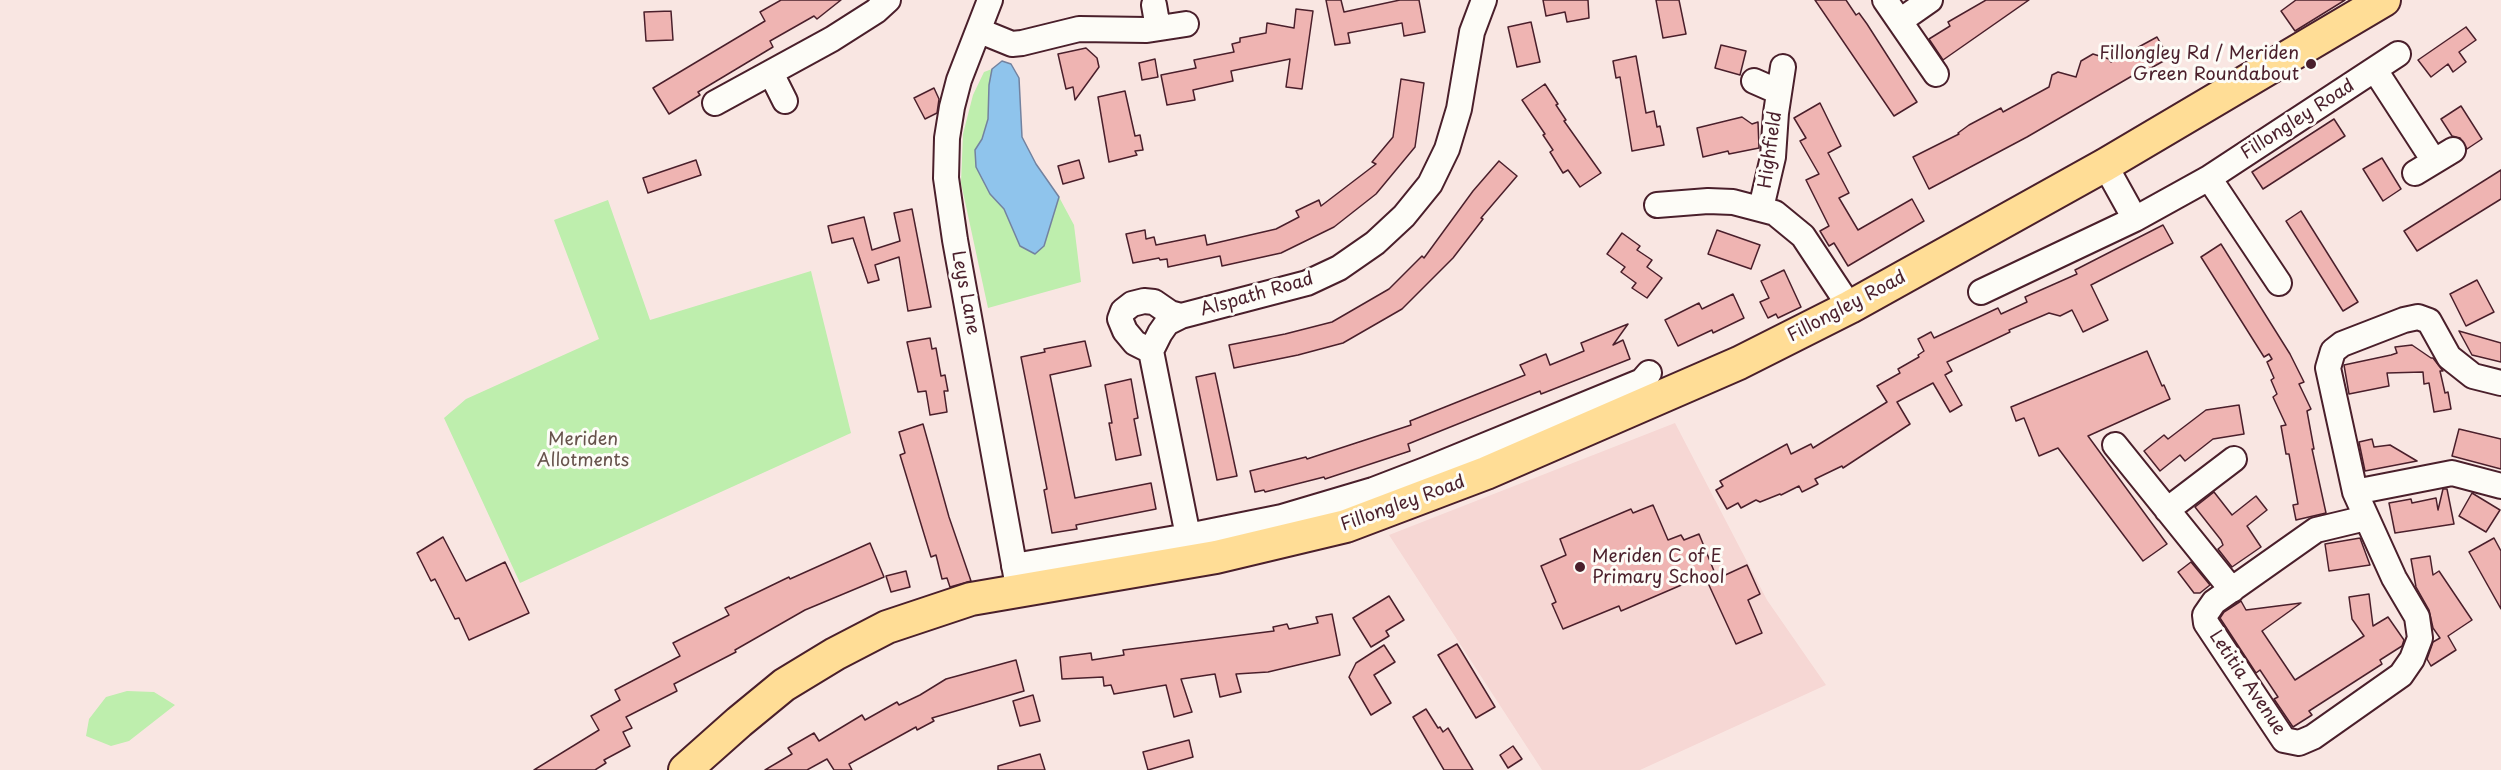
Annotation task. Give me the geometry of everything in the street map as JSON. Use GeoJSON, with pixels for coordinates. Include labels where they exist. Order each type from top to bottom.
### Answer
{"type":"FeatureCollection","features":[{"type":"Feature","properties":{"kind":"main road","name":"Fillongley Road"},"geometry":{"type":"LineString","coordinates":[[685,770],[784,686],[835,654],[887,627],[1016,578],[1216,557],[1346,526],[1486,472],[1739,363],[1850,307],[2104,165],[2355,20],[2384,0]]}},
{"type":"Feature","properties":{"kind":"street"},"geometry":{"type":"LineString","coordinates":[[715,103],[841,34],[876,11],[888,0]]}},
{"type":"Feature","properties":{"kind":"street","name":"Leys Lane"},"geometry":{"type":"LineString","coordinates":[[990,0],[951,107],[946,138],[946,178],[955,240],[1005,506],[1016,578]]}},
{"type":"Feature","properties":{"kind":"street","name":"Alspath Road"},"geometry":{"type":"LineString","coordinates":[[1181,316],[1170,313],[1154,302],[1144,301],[1132,304],[1124,311],[1120,319],[1125,331],[1135,343],[1151,351],[1167,323],[1181,316],[1307,283],[1339,268],[1375,243],[1404,216],[1430,184],[1447,149],[1459,109],[1472,32],[1484,0]]}},
{"type":"Feature","properties":{"kind":"street"},"geometry":{"type":"LineString","coordinates":[[1885,0],[1936,74]]}},
{"type":"Feature","properties":{"kind":"street"},"geometry":{"type":"LineString","coordinates":[[1900,21],[1930,0]]}},
{"type":"Feature","properties":{"kind":"street"},"geometry":{"type":"LineString","coordinates":[[1154,5],[1158,28]]}},
{"type":"Feature","properties":{"kind":"street"},"geometry":{"type":"LineString","coordinates":[[980,30],[1012,44],[1022,44],[1079,28],[1148,30],[1186,24]]}},
{"type":"Feature","properties":{"kind":"street","name":"Fillongley Road"},"geometry":{"type":"LineString","coordinates":[[1982,292],[2134,219],[2210,178],[2398,54]]}},
{"type":"Feature","properties":{"kind":"street","name":"Highfield"},"geometry":{"type":"LineString","coordinates":[[1761,208],[1773,157],[1783,67]]}},
{"type":"Feature","properties":{"kind":"street"},"geometry":{"type":"LineString","coordinates":[[2375,70],[2434,162]]}},
{"type":"Feature","properties":{"kind":"street"},"geometry":{"type":"LineString","coordinates":[[771,74],[785,101]]}},
{"type":"Feature","properties":{"kind":"street","name":"Highfield"},"geometry":{"type":"LineString","coordinates":[[1754,81],[1779,92]]}},
{"type":"Feature","properties":{"kind":"street"},"geometry":{"type":"LineString","coordinates":[[2104,165],[2134,219]]}},
{"type":"Feature","properties":{"kind":"street"},"geometry":{"type":"LineString","coordinates":[[2210,178],[2275,257],[2279,283]]}},
{"type":"Feature","properties":{"kind":"street","name":"Highfield"},"geometry":{"type":"LineString","coordinates":[[1657,205],[1708,201],[1734,202],[1775,213],[1803,236],[1850,307]]}},
{"type":"Feature","properties":{"kind":"street","name":"Letitia Avenue"},"geometry":{"type":"LineString","coordinates":[[2366,518],[2316,530],[2214,602],[2205,615],[2206,623],[2284,740],[2300,743],[2313,737],[2401,675],[2412,658],[2420,638],[2417,617],[2394,578],[2355,492],[2328,368],[2334,351],[2343,344],[2404,320],[2418,317],[2429,321],[2449,357],[2473,376],[2501,383]]}},
{"type":"Feature","properties":{"kind":"street"},"geometry":{"type":"LineString","coordinates":[[1151,351],[1188,536]]}},
{"type":"Feature","properties":{"kind":"street","name":"Fillongley Road"},"geometry":{"type":"LineString","coordinates":[[1016,578],[1188,536],[1282,516],[1373,490],[1642,381],[1649,373]]}},
{"type":"Feature","properties":{"kind":"street"},"geometry":{"type":"LineString","coordinates":[[2115,445],[2232,590]]}},
{"type":"Feature","properties":{"kind":"street"},"geometry":{"type":"LineString","coordinates":[[2167,510],[2234,459]]}},
{"type":"Feature","properties":{"kind":"street"},"geometry":{"type":"LineString","coordinates":[[2355,492],[2452,472],[2501,486]]}},
{"type":"Feature","properties":{"kind":"shaded area","name":"Meriden C of E Primary School"},"geometry":{"type":"Polygon","coordinates":[[[1675,423],[1767,600],[1826,685],[1640,770],[1542,770],[1389,535],[1675,423]]]}},
{"type":"Feature","properties":{"kind":"green space"},"geometry":{"type":"Polygon","coordinates":[[[992,69],[988,119],[982,139],[975,150],[990,194],[1004,209],[1020,246],[1044,246],[1059,197],[1074,225],[1081,282],[988,308],[961,183],[963,134],[973,95],[984,72],[992,69]]]}},
{"type":"Feature","properties":{"kind":"green space","name":"Meriden Allotments"},"geometry":{"type":"Polygon","coordinates":[[[608,200],[650,320],[811,271],[851,433],[520,583],[444,418],[466,399],[599,339],[554,220],[608,200]]]}},
{"type":"Feature","properties":{"kind":"green space"},"geometry":{"type":"Polygon","coordinates":[[[127,691],[154,692],[175,705],[129,741],[111,746],[86,736],[89,719],[106,697],[127,691]]]}},
{"type":"Feature","properties":{"kind":"water"},"geometry":{"type":"Polygon","coordinates":[[[1002,61],[1011,64],[1019,78],[1022,137],[1036,164],[1059,197],[1044,246],[1035,254],[1020,246],[1004,209],[990,194],[976,167],[975,150],[982,139],[988,119],[992,69],[1002,61]]]}},
{"type":"Feature","properties":{"kind":"building"},"geometry":{"type":"Polygon","coordinates":[[[781,0],[841,0],[817,19],[814,16],[770,41],[773,47],[698,92],[700,95],[669,114],[653,88],[765,21],[760,12],[781,0]]]}},
{"type":"Feature","properties":{"kind":"building"},"geometry":{"type":"Polygon","coordinates":[[[1326,0],[1341,0],[1344,12],[1400,0],[1419,0],[1425,32],[1404,36],[1402,23],[1348,33],[1350,43],[1335,45],[1326,0]]]}},
{"type":"Feature","properties":{"kind":"building"},"geometry":{"type":"Polygon","coordinates":[[[1543,0],[1588,0],[1589,18],[1567,22],[1565,12],[1546,16],[1543,0]]]}},
{"type":"Feature","properties":{"kind":"building"},"geometry":{"type":"Polygon","coordinates":[[[1656,0],[1679,0],[1686,34],[1663,38],[1656,0]]]}},
{"type":"Feature","properties":{"kind":"building"},"geometry":{"type":"Polygon","coordinates":[[[1815,0],[1846,0],[1856,15],[1859,13],[1917,102],[1894,116],[1815,0]]]}},
{"type":"Feature","properties":{"kind":"building"},"geometry":{"type":"Polygon","coordinates":[[[1986,0],[2029,0],[1943,60],[1929,39],[1950,26],[1948,22],[1986,0]]]}},
{"type":"Feature","properties":{"kind":"building"},"geometry":{"type":"Polygon","coordinates":[[[2296,0],[2345,0],[2295,31],[2281,11],[2296,0]]]}},
{"type":"Feature","properties":{"kind":"building"},"geometry":{"type":"Polygon","coordinates":[[[1296,9],[1313,11],[1302,89],[1286,87],[1290,59],[1231,71],[1233,81],[1193,90],[1195,100],[1167,105],[1161,75],[1196,68],[1194,60],[1234,52],[1232,44],[1240,42],[1240,38],[1266,33],[1267,23],[1294,28],[1296,9]]]}},
{"type":"Feature","properties":{"kind":"building"},"geometry":{"type":"Polygon","coordinates":[[[671,11],[673,40],[646,41],[644,12],[671,11]]]}},
{"type":"Feature","properties":{"kind":"building"},"geometry":{"type":"Polygon","coordinates":[[[1531,22],[1540,62],[1517,67],[1508,27],[1531,22]]]}},
{"type":"Feature","properties":{"kind":"building"},"geometry":{"type":"Polygon","coordinates":[[[2466,27],[2476,40],[2459,52],[2466,62],[2453,72],[2448,64],[2431,77],[2418,60],[2466,27]]]}},
{"type":"Feature","properties":{"kind":"building"},"geometry":{"type":"Polygon","coordinates":[[[2157,37],[2169,58],[2133,78],[2132,76],[2027,137],[1929,189],[1913,157],[1959,134],[1969,125],[2001,108],[2003,112],[2049,87],[2052,75],[2058,72],[2076,77],[2081,61],[2093,54],[2109,59],[2111,62],[2157,37]]]}},
{"type":"Feature","properties":{"kind":"building"},"geometry":{"type":"Polygon","coordinates":[[[1721,45],[1746,51],[1740,75],[1715,68],[1721,45]]]}},
{"type":"Feature","properties":{"kind":"building"},"geometry":{"type":"Polygon","coordinates":[[[1086,48],[1097,58],[1099,67],[1075,100],[1073,87],[1066,89],[1058,54],[1086,48]]]}},
{"type":"Feature","properties":{"kind":"building"},"geometry":{"type":"Polygon","coordinates":[[[1636,56],[1646,113],[1654,111],[1664,145],[1632,151],[1620,77],[1616,78],[1613,61],[1636,56]]]}},
{"type":"Feature","properties":{"kind":"building"},"geometry":{"type":"Polygon","coordinates":[[[1155,59],[1158,77],[1142,80],[1139,63],[1155,59]]]}},
{"type":"Feature","properties":{"kind":"building"},"geometry":{"type":"Polygon","coordinates":[[[1401,79],[1424,83],[1415,147],[1376,194],[1334,227],[1281,253],[1222,266],[1220,256],[1168,267],[1167,259],[1160,260],[1159,258],[1133,263],[1126,234],[1145,230],[1146,239],[1154,237],[1156,245],[1205,235],[1207,245],[1276,229],[1299,217],[1296,211],[1319,200],[1321,206],[1376,164],[1372,162],[1393,137],[1401,79]]]}},
{"type":"Feature","properties":{"kind":"building"},"geometry":{"type":"Polygon","coordinates":[[[1545,84],[1558,104],[1556,105],[1566,120],[1564,121],[1601,173],[1580,187],[1568,170],[1563,173],[1550,152],[1553,150],[1543,135],[1545,134],[1522,100],[1545,84]]]}},
{"type":"Feature","properties":{"kind":"building"},"geometry":{"type":"Polygon","coordinates":[[[934,88],[939,99],[937,113],[925,119],[914,98],[934,88]]]}},
{"type":"Feature","properties":{"kind":"building"},"geometry":{"type":"Polygon","coordinates":[[[1125,91],[1135,136],[1140,135],[1143,150],[1135,151],[1137,155],[1109,162],[1098,97],[1125,91]]]}},
{"type":"Feature","properties":{"kind":"building"},"geometry":{"type":"Polygon","coordinates":[[[1820,103],[1841,146],[1828,153],[1849,193],[1839,198],[1858,230],[1912,199],[1924,221],[1848,266],[1834,243],[1829,246],[1820,231],[1829,226],[1806,180],[1819,174],[1800,141],[1806,138],[1794,118],[1820,103]]]}},
{"type":"Feature","properties":{"kind":"building"},"geometry":{"type":"Polygon","coordinates":[[[2461,106],[2482,139],[2467,149],[2460,138],[2452,136],[2441,119],[2461,106]]]}},
{"type":"Feature","properties":{"kind":"building"},"geometry":{"type":"Polygon","coordinates":[[[1742,117],[1752,124],[1758,122],[1759,148],[1729,154],[1728,151],[1703,157],[1697,128],[1742,117]]]}},
{"type":"Feature","properties":{"kind":"building"},"geometry":{"type":"Polygon","coordinates":[[[2334,119],[2345,136],[2263,189],[2252,172],[2334,119]]]}},
{"type":"Feature","properties":{"kind":"building"},"geometry":{"type":"Polygon","coordinates":[[[2382,158],[2401,189],[2383,201],[2363,169],[2382,158]]]}},
{"type":"Feature","properties":{"kind":"building"},"geometry":{"type":"Polygon","coordinates":[[[696,160],[701,175],[648,193],[643,178],[696,160]]]}},
{"type":"Feature","properties":{"kind":"building"},"geometry":{"type":"Polygon","coordinates":[[[1079,160],[1084,178],[1063,184],[1058,166],[1079,160]]]}},
{"type":"Feature","properties":{"kind":"building"},"geometry":{"type":"Polygon","coordinates":[[[1499,161],[1517,176],[1481,218],[1483,219],[1453,258],[1402,309],[1343,343],[1234,368],[1229,345],[1332,322],[1389,289],[1422,256],[1424,258],[1473,191],[1499,161]]]}},
{"type":"Feature","properties":{"kind":"building"},"geometry":{"type":"Polygon","coordinates":[[[2501,170],[2501,199],[2417,251],[2404,231],[2501,170]]]}},
{"type":"Feature","properties":{"kind":"building"},"geometry":{"type":"Polygon","coordinates":[[[912,209],[931,307],[908,311],[899,257],[875,265],[879,280],[868,283],[853,238],[832,243],[828,226],[864,217],[872,250],[900,241],[894,213],[912,209]]]}},
{"type":"Feature","properties":{"kind":"building"},"geometry":{"type":"Polygon","coordinates":[[[2301,211],[2358,302],[2343,311],[2286,221],[2301,211]]]}},
{"type":"Feature","properties":{"kind":"building"},"geometry":{"type":"Polygon","coordinates":[[[2163,225],[2173,243],[2091,285],[2108,320],[2083,332],[2072,310],[2060,316],[2049,313],[2009,330],[2010,332],[1947,362],[1952,371],[1945,375],[1962,405],[1950,412],[1933,383],[1897,402],[1910,424],[1843,468],[1842,466],[1815,479],[1818,484],[1802,492],[1799,486],[1760,502],[1756,500],[1741,508],[1738,503],[1727,509],[1716,490],[1723,486],[1720,481],[1787,444],[1791,454],[1811,444],[1813,448],[1887,402],[1877,386],[1900,373],[1898,369],[1919,357],[1918,355],[1924,351],[1918,339],[1931,332],[1934,338],[1998,308],[2001,314],[2027,302],[2025,297],[2077,274],[2075,270],[2163,225]]]}},
{"type":"Feature","properties":{"kind":"building"},"geometry":{"type":"Polygon","coordinates":[[[1717,230],[1760,245],[1751,269],[1708,254],[1717,230]]]}},
{"type":"Feature","properties":{"kind":"building"},"geometry":{"type":"Polygon","coordinates":[[[1622,233],[1640,246],[1637,250],[1652,260],[1647,267],[1662,278],[1647,298],[1632,288],[1636,283],[1621,272],[1625,267],[1607,254],[1622,233]]]}},
{"type":"Feature","properties":{"kind":"building"},"geometry":{"type":"Polygon","coordinates":[[[2221,244],[2290,354],[2304,382],[2299,384],[2311,409],[2307,411],[2314,449],[2312,449],[2326,513],[2296,520],[2293,505],[2298,504],[2289,454],[2286,454],[2281,426],[2286,425],[2273,397],[2277,394],[2271,380],[2274,378],[2267,362],[2272,359],[2269,354],[2264,357],[2201,257],[2221,244]]]}},
{"type":"Feature","properties":{"kind":"building"},"geometry":{"type":"Polygon","coordinates":[[[1784,270],[1801,307],[1778,318],[1776,314],[1768,318],[1760,302],[1769,298],[1761,281],[1784,270]]]}},
{"type":"Feature","properties":{"kind":"building"},"geometry":{"type":"Polygon","coordinates":[[[2477,280],[2494,312],[2466,326],[2450,294],[2477,280]]]}},
{"type":"Feature","properties":{"kind":"building"},"geometry":{"type":"Polygon","coordinates":[[[1733,294],[1744,318],[1678,346],[1665,320],[1699,303],[1702,309],[1733,294]]]}},
{"type":"Feature","properties":{"kind":"building"},"geometry":{"type":"Polygon","coordinates":[[[1628,324],[1613,345],[1623,340],[1630,359],[1541,394],[1540,391],[1408,444],[1410,451],[1325,479],[1324,477],[1265,492],[1264,490],[1255,492],[1250,471],[1306,457],[1307,459],[1411,425],[1410,421],[1525,375],[1520,365],[1546,354],[1550,365],[1584,351],[1581,343],[1628,324]]]}},
{"type":"Feature","properties":{"kind":"building"},"geometry":{"type":"Polygon","coordinates":[[[2459,331],[2501,343],[2501,362],[2472,355],[2459,331]]]}},
{"type":"Feature","properties":{"kind":"building"},"geometry":{"type":"Polygon","coordinates":[[[930,338],[932,349],[936,348],[941,376],[945,375],[948,391],[944,391],[947,412],[930,415],[926,391],[918,392],[907,342],[930,338]]]}},
{"type":"Feature","properties":{"kind":"building"},"geometry":{"type":"Polygon","coordinates":[[[1085,341],[1091,366],[1050,375],[1075,498],[1151,483],[1156,509],[1076,525],[1077,529],[1052,533],[1044,490],[1047,489],[1021,357],[1045,352],[1044,349],[1085,341]]]}},
{"type":"Feature","properties":{"kind":"building"},"geometry":{"type":"Polygon","coordinates":[[[2412,345],[2433,358],[2443,371],[2440,371],[2445,393],[2448,392],[2451,409],[2434,412],[2429,383],[2424,384],[2423,372],[2387,373],[2389,386],[2349,394],[2344,365],[2391,355],[2397,353],[2395,347],[2412,345]]]}},
{"type":"Feature","properties":{"kind":"building"},"geometry":{"type":"Polygon","coordinates":[[[2147,351],[2170,399],[2088,436],[2167,544],[2143,561],[2058,448],[2039,456],[2024,418],[2016,421],[2011,407],[2147,351]]]}},
{"type":"Feature","properties":{"kind":"building"},"geometry":{"type":"Polygon","coordinates":[[[1215,373],[1237,476],[1217,480],[1196,377],[1215,373]]]}},
{"type":"Feature","properties":{"kind":"building"},"geometry":{"type":"Polygon","coordinates":[[[1131,379],[1138,418],[1134,419],[1141,455],[1116,460],[1105,385],[1131,379]]]}},
{"type":"Feature","properties":{"kind":"building"},"geometry":{"type":"Polygon","coordinates":[[[2239,405],[2244,434],[2213,439],[2185,461],[2180,455],[2160,471],[2144,451],[2164,435],[2168,439],[2206,410],[2239,405]]]}},
{"type":"Feature","properties":{"kind":"building"},"geometry":{"type":"Polygon","coordinates":[[[923,424],[949,517],[971,581],[950,587],[947,578],[942,579],[936,555],[931,557],[900,455],[905,453],[899,432],[923,424]]]}},
{"type":"Feature","properties":{"kind":"building"},"geometry":{"type":"Polygon","coordinates":[[[2459,429],[2501,439],[2501,469],[2452,456],[2459,429]]]}},
{"type":"Feature","properties":{"kind":"building"},"geometry":{"type":"Polygon","coordinates":[[[2372,439],[2374,447],[2390,445],[2417,461],[2365,471],[2359,442],[2372,439]]]}},
{"type":"Feature","properties":{"kind":"building"},"geometry":{"type":"Polygon","coordinates":[[[2443,489],[2447,489],[2454,524],[2395,533],[2389,503],[2411,499],[2412,503],[2436,498],[2438,510],[2443,489]]]}},
{"type":"Feature","properties":{"kind":"building"},"geometry":{"type":"Polygon","coordinates":[[[2214,492],[2232,515],[2256,496],[2267,510],[2247,526],[2261,547],[2232,567],[2218,549],[2223,545],[2221,540],[2195,507],[2214,492]]]}},
{"type":"Feature","properties":{"kind":"building"},"geometry":{"type":"Polygon","coordinates":[[[2472,493],[2500,510],[2486,532],[2459,516],[2472,493]]]}},
{"type":"Feature","properties":{"kind":"building"},"geometry":{"type":"Polygon","coordinates":[[[1653,505],[1668,540],[1681,535],[1684,540],[1699,534],[1714,571],[1621,611],[1619,606],[1563,629],[1552,604],[1556,602],[1541,566],[1566,555],[1560,539],[1631,509],[1633,513],[1653,505]]]}},
{"type":"Feature","properties":{"kind":"building"},"geometry":{"type":"Polygon","coordinates":[[[443,537],[466,581],[505,562],[529,613],[469,640],[459,618],[455,619],[435,579],[431,581],[417,553],[443,537]]]}},
{"type":"Feature","properties":{"kind":"building"},"geometry":{"type":"Polygon","coordinates":[[[2360,538],[2370,565],[2329,571],[2325,544],[2360,538]]]}},
{"type":"Feature","properties":{"kind":"building"},"geometry":{"type":"Polygon","coordinates":[[[2494,538],[2501,551],[2501,609],[2469,552],[2494,538]]]}},
{"type":"Feature","properties":{"kind":"building"},"geometry":{"type":"Polygon","coordinates":[[[870,543],[884,577],[805,610],[735,650],[736,652],[674,684],[677,691],[626,717],[632,728],[623,732],[630,746],[604,760],[606,763],[595,770],[534,770],[599,730],[591,716],[620,700],[615,690],[680,656],[673,643],[729,615],[725,608],[789,577],[790,579],[870,543]]]}},
{"type":"Feature","properties":{"kind":"building"},"geometry":{"type":"Polygon","coordinates":[[[2430,556],[2433,575],[2439,571],[2472,620],[2448,636],[2456,650],[2431,666],[2427,659],[2433,642],[2440,638],[2433,628],[2429,610],[2416,587],[2411,559],[2430,556]]]}},
{"type":"Feature","properties":{"kind":"building"},"geometry":{"type":"Polygon","coordinates":[[[2191,562],[2210,585],[2200,593],[2194,593],[2178,572],[2191,562]]]}},
{"type":"Feature","properties":{"kind":"building"},"geometry":{"type":"Polygon","coordinates":[[[1747,565],[1760,594],[1748,600],[1762,633],[1736,644],[1708,583],[1747,565]]]}},
{"type":"Feature","properties":{"kind":"building"},"geometry":{"type":"Polygon","coordinates":[[[906,571],[910,587],[891,592],[886,576],[906,571]]]}},
{"type":"Feature","properties":{"kind":"building"},"geometry":{"type":"Polygon","coordinates":[[[2369,594],[2373,626],[2388,617],[2404,640],[2402,646],[2380,660],[2382,664],[2309,711],[2312,715],[2293,727],[2274,699],[2278,697],[2260,670],[2256,673],[2220,618],[2224,612],[2241,601],[2246,610],[2301,603],[2262,631],[2295,680],[2364,636],[2352,619],[2349,597],[2369,594]]]}},
{"type":"Feature","properties":{"kind":"building"},"geometry":{"type":"Polygon","coordinates":[[[1389,596],[1404,620],[1386,631],[1389,636],[1371,647],[1353,618],[1389,596]]]}},
{"type":"Feature","properties":{"kind":"building"},"geometry":{"type":"Polygon","coordinates":[[[1332,614],[1340,655],[1268,672],[1236,674],[1241,692],[1220,697],[1215,674],[1181,679],[1192,712],[1174,717],[1166,685],[1114,694],[1111,685],[1104,686],[1103,677],[1062,679],[1060,657],[1091,653],[1092,660],[1124,655],[1123,650],[1274,631],[1273,627],[1287,624],[1289,629],[1318,623],[1316,617],[1332,614]]]}},
{"type":"Feature","properties":{"kind":"building"},"geometry":{"type":"Polygon","coordinates":[[[1457,644],[1495,707],[1476,718],[1438,655],[1457,644]]]}},
{"type":"Feature","properties":{"kind":"building"},"geometry":{"type":"Polygon","coordinates":[[[1384,645],[1395,662],[1374,675],[1391,703],[1371,715],[1349,677],[1356,663],[1384,645]]]}},
{"type":"Feature","properties":{"kind":"building"},"geometry":{"type":"Polygon","coordinates":[[[1016,660],[1024,691],[932,718],[934,721],[917,730],[916,727],[849,764],[852,770],[834,770],[827,759],[807,770],[765,770],[792,754],[788,748],[814,733],[819,741],[862,715],[865,720],[897,702],[899,705],[920,695],[946,679],[1016,660]]]}},
{"type":"Feature","properties":{"kind":"building"},"geometry":{"type":"Polygon","coordinates":[[[1033,695],[1040,721],[1020,726],[1013,701],[1033,695]]]}},
{"type":"Feature","properties":{"kind":"building"},"geometry":{"type":"Polygon","coordinates":[[[1426,709],[1438,728],[1440,727],[1443,732],[1448,728],[1473,770],[1444,770],[1413,717],[1426,709]]]}},
{"type":"Feature","properties":{"kind":"building"},"geometry":{"type":"Polygon","coordinates":[[[1189,740],[1193,757],[1148,770],[1143,752],[1189,740]]]}},
{"type":"Feature","properties":{"kind":"building"},"geometry":{"type":"Polygon","coordinates":[[[1513,746],[1522,759],[1508,768],[1500,755],[1513,746]]]}},
{"type":"Feature","properties":{"kind":"building"},"geometry":{"type":"Polygon","coordinates":[[[1040,754],[1045,770],[998,770],[998,766],[1040,754]]]}},
{"type":"Feature","properties":{"kind":"place","name":"Fillongley Rd / Meriden Green Roundabout"},"geometry":{"type":"Point","coordinates":[2311,64]}},
{"type":"Feature","properties":{"kind":"place","name":"Meriden C of E Primary School"},"geometry":{"type":"Point","coordinates":[1580,567]}}]}
